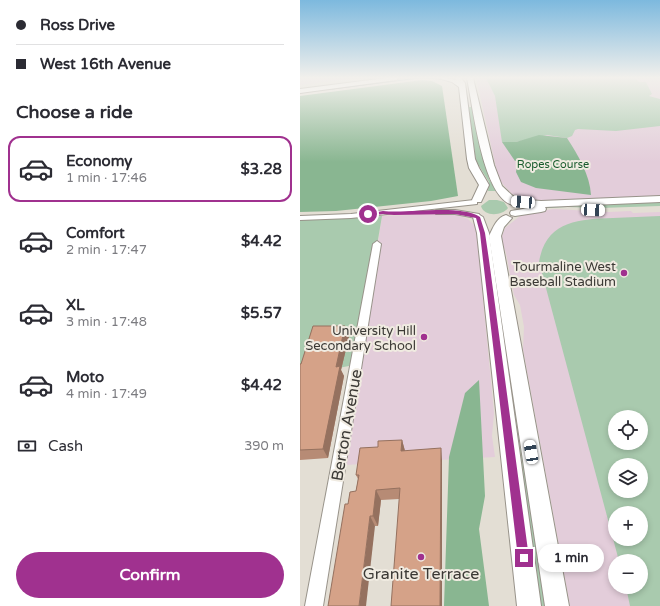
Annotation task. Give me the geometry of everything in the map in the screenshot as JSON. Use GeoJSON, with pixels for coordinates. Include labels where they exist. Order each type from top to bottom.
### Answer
{"type":"FeatureCollection","features":[{"type":"Feature","properties":{"kind":"main road"},"geometry":{"type":"LineString","coordinates":[[465,106],[471,159],[474,168],[484,185],[475,201],[471,204],[470,208],[477,217],[483,233],[530,606]]}},
{"type":"Feature","properties":{"kind":"main road"},"geometry":{"type":"LineString","coordinates":[[477,106],[488,165],[498,187],[512,208]]}},
{"type":"Feature","properties":{"kind":"main road"},"geometry":{"type":"LineString","coordinates":[[475,201],[492,196],[505,198],[512,208]]}},
{"type":"Feature","properties":{"kind":"main road"},"geometry":{"type":"LineString","coordinates":[[477,217],[491,219],[512,208],[541,204],[660,199]]}},
{"type":"Feature","properties":{"kind":"main road"},"geometry":{"type":"LineString","coordinates":[[512,208],[569,208],[602,210],[660,208]]}},
{"type":"Feature","properties":{"kind":"main road"},"geometry":{"type":"LineString","coordinates":[[512,208],[499,226],[495,236],[557,606]]}},
{"type":"Feature","properties":{"kind":"street"},"geometry":{"type":"LineString","coordinates":[[300,218],[438,207],[475,201]]}},
{"type":"Feature","properties":{"kind":"street"},"geometry":{"type":"LineString","coordinates":[[383,212],[394,214],[455,212],[477,217]]}},
{"type":"Feature","properties":{"kind":"street","name":"Berton Avenue"},"geometry":{"type":"LineString","coordinates":[[314,606],[377,244]]}},
{"type":"Feature","properties":{"kind":"shaded area"},"geometry":{"type":"Polygon","coordinates":[[[482,106],[660,106],[660,196],[542,201],[512,194],[500,181],[482,106]]]}},
{"type":"Feature","properties":{"kind":"shaded area"},"geometry":{"type":"Polygon","coordinates":[[[554,209],[609,212],[631,211],[633,213],[660,212],[660,606],[570,606],[523,349],[524,327],[520,305],[514,295],[506,253],[501,239],[505,228],[520,216],[554,209]]]}},
{"type":"Feature","properties":{"kind":"shaded area","name":"University Hill Secondary School"},"geometry":{"type":"Polygon","coordinates":[[[447,214],[468,219],[475,226],[478,236],[494,413],[492,436],[495,457],[345,465],[382,216],[447,214]]]}},
{"type":"Feature","properties":{"kind":"green space"},"geometry":{"type":"Polygon","coordinates":[[[300,106],[445,106],[458,196],[431,201],[336,211],[300,212],[300,106]]]}},
{"type":"Feature","properties":{"kind":"green space"},"geometry":{"type":"Polygon","coordinates":[[[497,106],[660,106],[660,126],[616,131],[578,129],[575,130],[572,136],[567,138],[547,135],[516,142],[502,142],[497,106]]]}},
{"type":"Feature","properties":{"kind":"green space"},"geometry":{"type":"Polygon","coordinates":[[[468,107],[475,107],[489,179],[496,191],[488,191],[489,182],[476,161],[468,107]]]}},
{"type":"Feature","properties":{"kind":"green space","name":"Ropes Course"},"geometry":{"type":"Polygon","coordinates":[[[539,135],[567,138],[586,173],[591,195],[536,188],[521,182],[516,172],[517,165],[528,160],[524,159],[515,161],[502,142],[516,142],[539,135]]]}},
{"type":"Feature","properties":{"kind":"green space"},"geometry":{"type":"Polygon","coordinates":[[[489,200],[504,202],[508,208],[502,213],[489,214],[483,210],[481,206],[489,200]]]}},
{"type":"Feature","properties":{"kind":"green space"},"geometry":{"type":"Polygon","coordinates":[[[660,201],[660,206],[531,209],[530,206],[660,201]]]}},
{"type":"Feature","properties":{"kind":"green space"},"geometry":{"type":"Polygon","coordinates":[[[382,216],[361,340],[349,366],[300,375],[300,220],[382,216]]]}},
{"type":"Feature","properties":{"kind":"green space"},"geometry":{"type":"Polygon","coordinates":[[[660,216],[660,606],[630,606],[627,594],[648,594],[648,554],[617,554],[615,546],[648,546],[648,506],[608,506],[608,520],[539,262],[543,248],[556,230],[576,222],[600,218],[660,216]]]}},
{"type":"Feature","properties":{"kind":"green space"},"geometry":{"type":"Polygon","coordinates":[[[507,367],[510,367],[547,606],[540,606],[507,367]]]}},
{"type":"Feature","properties":{"kind":"green space"},"geometry":{"type":"Polygon","coordinates":[[[479,380],[485,496],[479,529],[489,606],[444,606],[449,457],[465,393],[479,380]]]}},
{"type":"Feature","properties":{"kind":"building"},"geometry":{"type":"Polygon","coordinates":[[[313,326],[345,326],[336,367],[340,366],[323,449],[300,450],[300,364],[313,326]]]}},
{"type":"Feature","properties":{"kind":"building"},"geometry":{"type":"Polygon","coordinates":[[[402,440],[401,451],[441,448],[440,606],[391,606],[400,488],[376,490],[373,516],[370,516],[359,606],[328,606],[345,504],[348,504],[350,492],[356,491],[359,475],[356,475],[360,448],[378,447],[378,441],[402,440]]]}},
{"type":"Feature","properties":{"kind":"place","name":"Tourmaline West Baseball Stadium"},"geometry":{"type":"Point","coordinates":[624,273]}},
{"type":"Feature","properties":{"kind":"place","name":"University Hill Secondary School"},"geometry":{"type":"Point","coordinates":[424,337]}},
{"type":"Feature","properties":{"kind":"place","name":"Granite Terrace"},"geometry":{"type":"Point","coordinates":[421,557]}},
{"type":"Feature","properties":{"kind":"route"},"geometry":{"type":"LineString","coordinates":[[368,214],[383,212],[394,214],[455,212],[478,217],[483,233],[524,558]]}}]}
